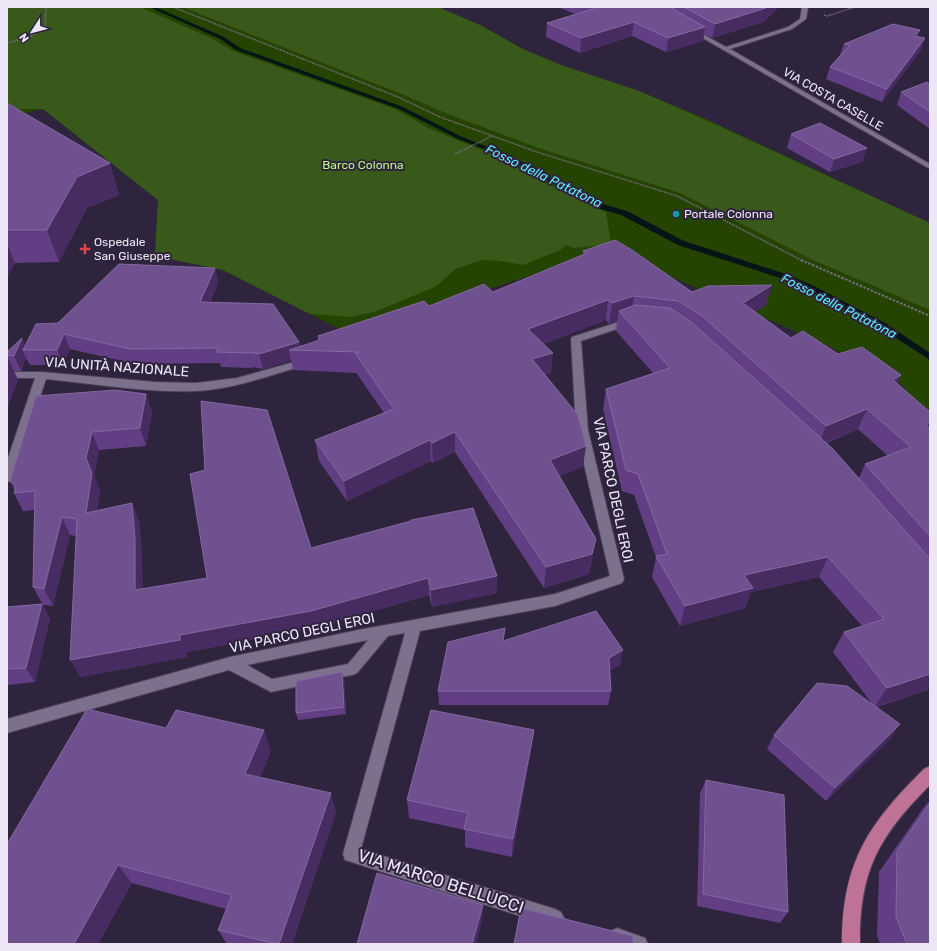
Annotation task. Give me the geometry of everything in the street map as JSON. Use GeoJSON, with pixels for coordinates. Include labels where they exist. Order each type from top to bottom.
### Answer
{"type":"FeatureCollection","features":[{"type":"Feature","properties":{"kind":"main road"},"geometry":{"type":"LineString","coordinates":[[851,944],[850,928],[852,901],[864,859],[874,839],[897,806],[930,774]]}},
{"type":"Feature","properties":{"kind":"street"},"geometry":{"type":"LineString","coordinates":[[725,49],[793,26],[803,18],[805,8]]}},
{"type":"Feature","properties":{"kind":"street","name":"VIA COSTA CASELLE"},"geometry":{"type":"LineString","coordinates":[[681,24],[930,167]]}},
{"type":"Feature","properties":{"kind":"street","name":"VIA PARCO DEGLI EROI"},"geometry":{"type":"LineString","coordinates":[[7,726],[230,664],[383,632],[555,600],[617,579],[582,430],[576,339],[631,321],[646,322]]}},
{"type":"Feature","properties":{"kind":"street","name":"VIA UNITÀ NAZIONALE"},"geometry":{"type":"LineString","coordinates":[[7,375],[42,375],[155,386],[196,387],[237,381],[316,358]]}},
{"type":"Feature","properties":{"kind":"street"},"geometry":{"type":"LineString","coordinates":[[7,478],[42,375]]}},
{"type":"Feature","properties":{"kind":"street","name":"VIA MARCO BELLUCCI"},"geometry":{"type":"LineString","coordinates":[[414,626],[351,854],[571,923]]}},
{"type":"Feature","properties":{"kind":"street"},"geometry":{"type":"LineString","coordinates":[[230,664],[271,686],[352,669],[383,632]]}},
{"type":"Feature","properties":{"kind":"street"},"geometry":{"type":"LineString","coordinates":[[602,932],[639,944]]}},
{"type":"Feature","properties":{"kind":"path"},"geometry":{"type":"LineString","coordinates":[[7,43],[30,37],[46,26],[46,7]]}},
{"type":"Feature","properties":{"kind":"path"},"geometry":{"type":"LineString","coordinates":[[173,7],[398,97],[440,117],[537,152],[677,196],[807,263],[930,316]]}},
{"type":"Feature","properties":{"kind":"path"},"geometry":{"type":"LineString","coordinates":[[805,8],[827,16],[855,7]]}},
{"type":"Feature","properties":{"kind":"path"},"geometry":{"type":"LineString","coordinates":[[455,154],[493,136]]}},
{"type":"Feature","properties":{"kind":"green space","name":"Barco Colonna"},"geometry":{"type":"Polygon","coordinates":[[[7,7],[438,7],[480,25],[523,49],[561,65],[639,91],[706,119],[930,223],[930,421],[903,386],[824,344],[610,250],[349,334],[223,270],[155,256],[158,200],[43,109],[7,117],[7,7]]]}},
{"type":"Feature","properties":{"kind":"green space"},"geometry":{"type":"Polygon","coordinates":[[[7,7],[140,7],[211,38],[233,51],[395,109],[428,128],[494,155],[536,178],[606,212],[611,244],[574,248],[566,245],[560,250],[523,265],[501,261],[482,260],[455,269],[437,286],[377,311],[351,317],[310,314],[223,270],[155,256],[158,200],[43,109],[7,109],[7,7]]]}},
{"type":"Feature","properties":{"kind":"green space"},"geometry":{"type":"Polygon","coordinates":[[[182,7],[438,7],[480,25],[523,49],[561,65],[639,91],[706,120],[930,223],[930,310],[813,260],[680,193],[539,148],[448,114],[404,95],[182,7]]]}},
{"type":"Feature","properties":{"kind":"building"},"geometry":{"type":"Polygon","coordinates":[[[593,7],[670,7],[705,27],[668,38],[634,22],[581,38],[547,23],[596,8],[593,7]]]}},
{"type":"Feature","properties":{"kind":"building"},"geometry":{"type":"Polygon","coordinates":[[[684,7],[767,7],[715,24],[684,7]]]}},
{"type":"Feature","properties":{"kind":"building"},"geometry":{"type":"Polygon","coordinates":[[[893,24],[920,30],[915,36],[925,38],[887,89],[830,67],[850,45],[844,44],[893,24]]]}},
{"type":"Feature","properties":{"kind":"building"},"geometry":{"type":"Polygon","coordinates":[[[927,82],[930,84],[930,112],[901,92],[927,82]]]}},
{"type":"Feature","properties":{"kind":"building"},"geometry":{"type":"Polygon","coordinates":[[[7,103],[110,163],[77,177],[47,230],[7,230],[7,103]]]}},
{"type":"Feature","properties":{"kind":"building"},"geometry":{"type":"Polygon","coordinates":[[[820,123],[867,148],[834,159],[791,134],[820,123]]]}},
{"type":"Feature","properties":{"kind":"building"},"geometry":{"type":"Polygon","coordinates":[[[615,240],[632,250],[692,292],[708,286],[772,285],[743,303],[791,338],[803,331],[838,354],[862,347],[901,375],[893,380],[930,412],[930,422],[926,424],[930,430],[930,536],[865,464],[911,447],[867,409],[826,426],[701,315],[678,301],[634,296],[612,303],[608,300],[528,329],[553,353],[532,359],[578,415],[586,446],[550,460],[596,539],[592,554],[546,567],[455,432],[432,443],[430,440],[344,481],[315,440],[394,409],[355,353],[359,352],[289,350],[317,341],[319,338],[318,336],[424,301],[429,306],[484,284],[493,292],[587,253],[583,251],[615,240]]]}},
{"type":"Feature","properties":{"kind":"building"},"geometry":{"type":"Polygon","coordinates":[[[119,264],[215,268],[200,302],[273,304],[299,342],[259,354],[249,352],[217,352],[217,348],[130,349],[64,334],[57,350],[23,350],[36,324],[58,323],[119,264]]]}},
{"type":"Feature","properties":{"kind":"building"},"geometry":{"type":"Polygon","coordinates":[[[635,305],[670,308],[690,321],[833,449],[930,559],[930,674],[887,688],[844,632],[884,619],[828,557],[744,575],[753,588],[685,606],[656,556],[667,554],[638,474],[626,470],[606,389],[670,368],[619,311],[635,305]]]}},
{"type":"Feature","properties":{"kind":"building"},"geometry":{"type":"Polygon","coordinates":[[[22,338],[14,356],[7,355],[7,352],[22,338]]]}},
{"type":"Feature","properties":{"kind":"building"},"geometry":{"type":"Polygon","coordinates":[[[115,390],[146,394],[140,428],[92,432],[86,458],[92,473],[86,513],[132,503],[135,539],[135,590],[207,578],[190,474],[205,470],[201,401],[267,410],[311,548],[411,520],[473,508],[497,576],[431,590],[428,578],[311,611],[180,635],[180,640],[70,660],[77,519],[62,517],[44,589],[33,587],[35,491],[14,493],[16,485],[10,481],[36,396],[115,390]]]}},
{"type":"Feature","properties":{"kind":"building"},"geometry":{"type":"Polygon","coordinates":[[[42,604],[26,668],[7,669],[7,607],[42,604]]]}},
{"type":"Feature","properties":{"kind":"building"},"geometry":{"type":"Polygon","coordinates":[[[596,611],[623,650],[609,658],[611,691],[438,691],[448,642],[505,628],[503,641],[596,611]]]}},
{"type":"Feature","properties":{"kind":"building"},"geometry":{"type":"Polygon","coordinates":[[[342,672],[344,707],[296,713],[296,681],[342,672]]]}},
{"type":"Feature","properties":{"kind":"building"},"geometry":{"type":"Polygon","coordinates":[[[817,683],[847,686],[900,724],[835,788],[774,735],[817,683]]]}},
{"type":"Feature","properties":{"kind":"building"},"geometry":{"type":"Polygon","coordinates":[[[87,709],[166,728],[176,710],[264,730],[245,774],[331,793],[279,944],[218,930],[232,895],[118,865],[74,944],[7,944],[7,844],[87,709]]]}},
{"type":"Feature","properties":{"kind":"building"},"geometry":{"type":"Polygon","coordinates":[[[431,710],[534,730],[513,839],[464,829],[468,813],[407,800],[431,710]]]}},
{"type":"Feature","properties":{"kind":"building"},"geometry":{"type":"Polygon","coordinates":[[[706,780],[784,795],[788,912],[703,894],[706,780]]]}},
{"type":"Feature","properties":{"kind":"building"},"geometry":{"type":"Polygon","coordinates":[[[930,803],[930,944],[907,944],[896,917],[897,851],[930,803]]]}},
{"type":"Feature","properties":{"kind":"building"},"geometry":{"type":"Polygon","coordinates":[[[377,873],[483,905],[472,944],[357,944],[377,873]]]}},
{"type":"Feature","properties":{"kind":"building"},"geometry":{"type":"Polygon","coordinates":[[[521,908],[633,936],[633,944],[514,944],[521,908]]]}},
{"type":"Feature","properties":{"kind":"waterway","name":"Fosso della Patatona"},"geometry":{"type":"LineString","coordinates":[[151,7],[222,38],[238,49],[401,108],[458,137],[511,158],[581,197],[603,207],[624,213],[681,243],[783,276],[809,287],[882,325],[930,357]]}},
{"type":"Feature","properties":{"kind":"place","name":"Portale Colonna"},"geometry":{"type":"Point","coordinates":[676,214]}},
{"type":"Feature","properties":{"kind":"place","name":"Ospedale San Giuseppe"},"geometry":{"type":"Point","coordinates":[85,249]}}]}
